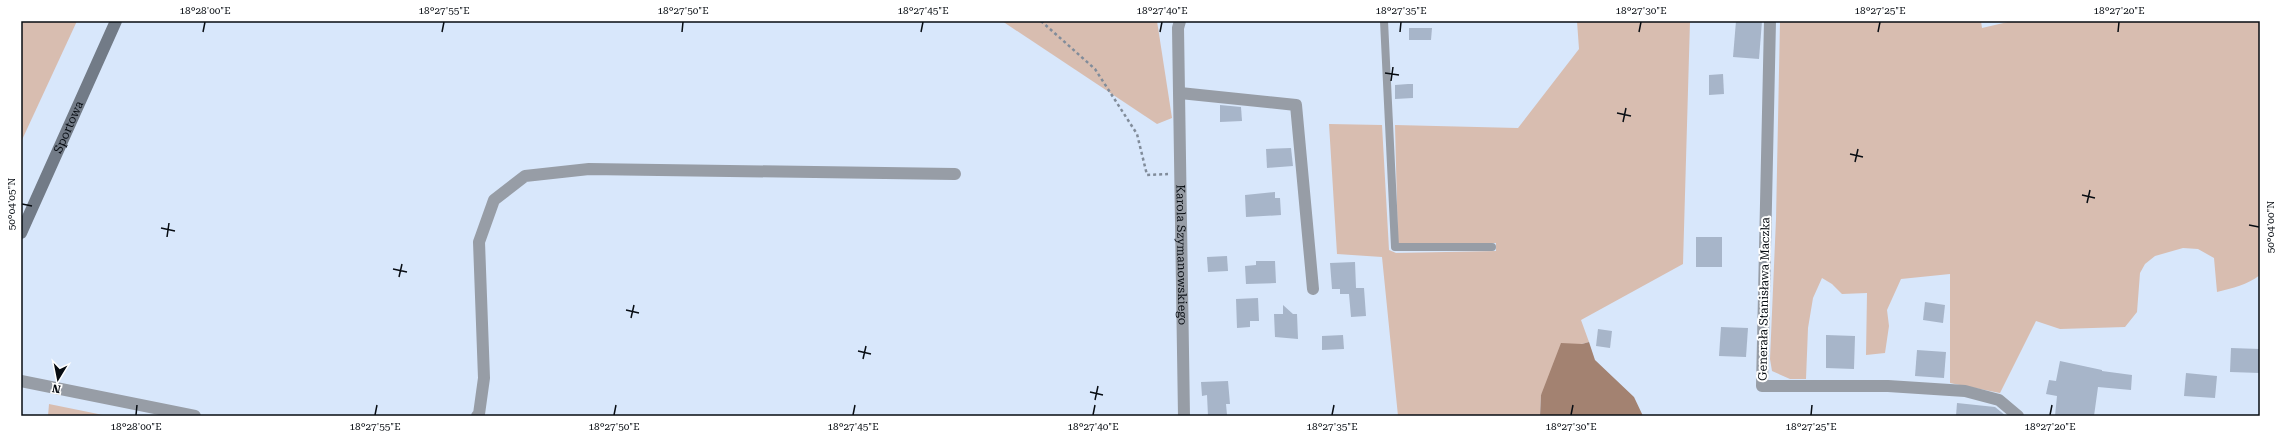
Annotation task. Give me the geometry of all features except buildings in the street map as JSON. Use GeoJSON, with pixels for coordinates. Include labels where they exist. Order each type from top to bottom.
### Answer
{"type":"FeatureCollection","features":[{"type":"Feature","properties":{"kind":"street","name":"Sportowa"},"geometry":{"type":"LineString","coordinates":[[21,233],[116,21]]}},
{"type":"Feature","properties":{"kind":"street","name":"Karola Szymanowskiego"},"geometry":{"type":"LineString","coordinates":[[1180,21],[1178,28],[1184,416]]}},
{"type":"Feature","properties":{"kind":"street","name":"Generała Stanisława Maczka"},"geometry":{"type":"LineString","coordinates":[[1770,21],[1762,386],[1888,386],[1965,391],[1999,400],[2018,416]]}},
{"type":"Feature","properties":{"kind":"street"},"geometry":{"type":"LineString","coordinates":[[1180,93],[1296,106],[1313,289]]}},
{"type":"Feature","properties":{"kind":"street"},"geometry":{"type":"LineString","coordinates":[[477,416],[480,414],[484,378],[479,242],[494,200],[525,176],[590,169],[955,174]]}},
{"type":"Feature","properties":{"kind":"street"},"geometry":{"type":"LineString","coordinates":[[21,381],[195,416]]}},
{"type":"Feature","properties":{"kind":"lane"},"geometry":{"type":"LineString","coordinates":[[1384,21],[1395,247],[1492,247]]}},
{"type":"Feature","properties":{"kind":"path"},"geometry":{"type":"LineString","coordinates":[[1041,21],[1095,69],[1138,134],[1147,176],[1181,173]]}},
{"type":"Feature","properties":{"kind":"shaded area"},"geometry":{"type":"Polygon","coordinates":[[[21,21],[77,21],[21,142],[21,21]]]}},
{"type":"Feature","properties":{"kind":"shaded area"},"geometry":{"type":"Polygon","coordinates":[[[1002,21],[1157,21],[1172,118],[1157,124],[1002,21]]]}},
{"type":"Feature","properties":{"kind":"shaded area"},"geometry":{"type":"Polygon","coordinates":[[[1577,21],[1690,21],[1683,264],[1581,320],[1589,342],[1582,344],[1541,395],[1540,416],[1398,416],[1382,257],[1337,254],[1329,124],[1382,125],[1389,250],[1396,253],[1496,251],[1496,243],[1398,244],[1395,125],[1518,128],[1579,49],[1577,21]]]}},
{"type":"Feature","properties":{"kind":"shaded area"},"geometry":{"type":"Polygon","coordinates":[[[1780,21],[1981,21],[1982,28],[2012,21],[2260,21],[2260,275],[2245,284],[2217,292],[2214,258],[2198,249],[2183,248],[2155,256],[2145,264],[2140,273],[2137,312],[2125,327],[2060,329],[2036,321],[2000,393],[1950,383],[1950,274],[1901,279],[1887,310],[1889,326],[1885,353],[1866,355],[1867,293],[1842,294],[1832,284],[1822,278],[1813,298],[1808,328],[1806,379],[1790,379],[1772,371],[1770,359],[1776,219],[1780,21]]]}},
{"type":"Feature","properties":{"kind":"shaded area"},"geometry":{"type":"Polygon","coordinates":[[[1589,342],[1595,360],[1634,397],[1643,416],[1540,416],[1541,395],[1561,343],[1582,344],[1589,342]]]}},
{"type":"Feature","properties":{"kind":"shaded area"},"geometry":{"type":"Polygon","coordinates":[[[49,404],[108,416],[48,416],[49,404]]]}}]}
